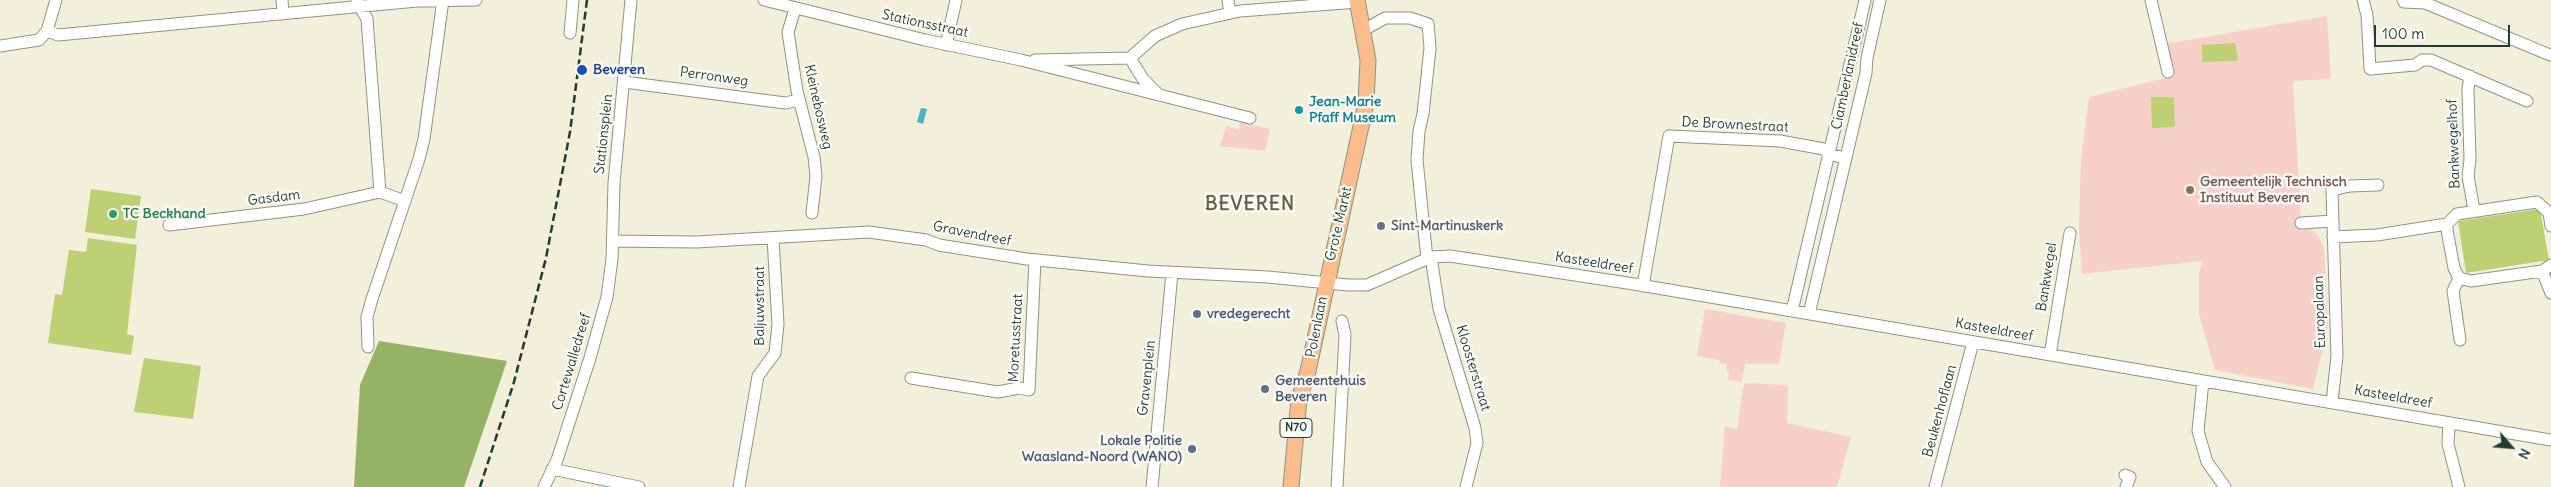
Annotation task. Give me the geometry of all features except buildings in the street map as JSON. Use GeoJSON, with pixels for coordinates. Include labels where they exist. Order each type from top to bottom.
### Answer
{"type":"FeatureCollection","features":[{"type":"Feature","properties":{"kind":"main road","name":"Grote Markt"},"geometry":{"type":"LineString","coordinates":[[1326,282],[1363,119],[1367,89],[1369,27],[1361,3]]}},
{"type":"Feature","properties":{"kind":"main road","name":"Grote Markt"},"geometry":{"type":"LineString","coordinates":[[1361,3],[1368,60]]}},
{"type":"Feature","properties":{"kind":"main road","name":"Polenlaan"},"geometry":{"type":"LineString","coordinates":[[1291,487],[1299,399],[1308,371],[1326,282]]}},
{"type":"Feature","properties":{"kind":"main road","name":"Polenlaan"},"geometry":{"type":"LineString","coordinates":[[1300,487],[1308,371]]}},
{"type":"Feature","properties":{"kind":"street"},"geometry":{"type":"LineString","coordinates":[[0,46],[39,40],[47,31],[56,0]]}},
{"type":"Feature","properties":{"kind":"street"},"geometry":{"type":"LineString","coordinates":[[282,0],[283,14]]}},
{"type":"Feature","properties":{"kind":"street"},"geometry":{"type":"LineString","coordinates":[[47,31],[64,35],[283,14],[359,3],[476,0]]}},
{"type":"Feature","properties":{"kind":"street"},"geometry":{"type":"LineString","coordinates":[[570,33],[573,0]]}},
{"type":"Feature","properties":{"kind":"street","name":"Stationsplein"},"geometry":{"type":"LineString","coordinates":[[613,241],[614,183],[631,0]]}},
{"type":"Feature","properties":{"kind":"street","name":"Stationsstraat"},"geometry":{"type":"LineString","coordinates":[[764,0],[946,45],[1021,60],[1250,118]]}},
{"type":"Feature","properties":{"kind":"street"},"geometry":{"type":"LineString","coordinates":[[946,45],[956,0]]}},
{"type":"Feature","properties":{"kind":"street"},"geometry":{"type":"LineString","coordinates":[[1228,0],[1230,14]]}},
{"type":"Feature","properties":{"kind":"street","name":"Ciamberlanidreef"},"geometry":{"type":"LineString","coordinates":[[1792,311],[1866,0]]}},
{"type":"Feature","properties":{"kind":"street","name":"Ciamberlanidreef"},"geometry":{"type":"LineString","coordinates":[[1809,314],[1880,0]]}},
{"type":"Feature","properties":{"kind":"street"},"geometry":{"type":"LineString","coordinates":[[2150,0],[2168,72]]}},
{"type":"Feature","properties":{"kind":"street"},"geometry":{"type":"LineString","coordinates":[[2363,0],[2367,15],[2370,69],[2414,65],[2422,60],[2431,60],[2527,101]]}},
{"type":"Feature","properties":{"kind":"street"},"geometry":{"type":"LineString","coordinates":[[2404,0],[2404,2],[2425,3],[2550,55]]}},
{"type":"Feature","properties":{"kind":"street"},"geometry":{"type":"LineString","coordinates":[[368,347],[367,317],[424,139],[443,1]]}},
{"type":"Feature","properties":{"kind":"street"},"geometry":{"type":"LineString","coordinates":[[359,3],[366,19],[380,192],[405,201]]}},
{"type":"Feature","properties":{"kind":"street"},"geometry":{"type":"LineString","coordinates":[[1160,96],[1143,79],[1130,58],[1141,46],[1169,28],[1230,14],[1285,6],[1361,3]]}},
{"type":"Feature","properties":{"kind":"street","name":"Kleinebosweg"},"geometry":{"type":"LineString","coordinates":[[796,9],[788,32],[799,100],[814,157],[816,176],[812,213]]}},
{"type":"Feature","properties":{"kind":"street"},"geometry":{"type":"LineString","coordinates":[[1326,282],[1367,285],[1429,258],[1417,160],[1418,131],[1424,114],[1430,48],[1428,24],[1410,18],[1385,18],[1369,27]]}},
{"type":"Feature","properties":{"kind":"street","name":"Stationsstraat"},"geometry":{"type":"LineString","coordinates":[[1061,70],[1130,58]]}},
{"type":"Feature","properties":{"kind":"street","name":"Bankwegelhof"},"geometry":{"type":"LineString","coordinates":[[2470,76],[2468,89],[2470,160],[2468,176],[2474,210]]}},
{"type":"Feature","properties":{"kind":"street","name":"Perronweg"},"geometry":{"type":"LineString","coordinates":[[624,82],[785,103],[799,100]]}},
{"type":"Feature","properties":{"kind":"street","name":"De Brownestraat"},"geometry":{"type":"LineString","coordinates":[[1643,286],[1669,136],[1780,141],[1824,149],[1829,154]]}},
{"type":"Feature","properties":{"kind":"street"},"geometry":{"type":"LineString","coordinates":[[1829,154],[1845,158]]}},
{"type":"Feature","properties":{"kind":"street","name":"Europalaan"},"geometry":{"type":"LineString","coordinates":[[2332,402],[2337,356],[2332,190],[2350,186],[2378,185]]}},
{"type":"Feature","properties":{"kind":"street","name":"Gasdam"},"geometry":{"type":"LineString","coordinates":[[169,225],[304,209],[380,192]]}},
{"type":"Feature","properties":{"kind":"street"},"geometry":{"type":"LineString","coordinates":[[2333,237],[2377,235],[2447,224],[2457,214],[2474,210],[2546,201],[2551,226]]}},
{"type":"Feature","properties":{"kind":"street"},"geometry":{"type":"LineString","coordinates":[[2301,222],[2333,221]]}},
{"type":"Feature","properties":{"kind":"street"},"geometry":{"type":"LineString","coordinates":[[2447,224],[2454,268],[2460,278],[2471,281],[2547,268],[2551,293]]}},
{"type":"Feature","properties":{"kind":"street","name":"Gravendreef"},"geometry":{"type":"LineString","coordinates":[[613,241],[660,243],[869,232],[1035,260],[1172,273],[1242,277],[1257,276],[1326,282]]}},
{"type":"Feature","properties":{"kind":"street","name":"Bankwegel"},"geometry":{"type":"LineString","coordinates":[[2050,355],[2070,233]]}},
{"type":"Feature","properties":{"kind":"street","name":"Baljuwstraat"},"geometry":{"type":"LineString","coordinates":[[739,487],[758,376],[775,354],[777,292],[773,238]]}},
{"type":"Feature","properties":{"kind":"street","name":"Cortewalledreef"},"geometry":{"type":"LineString","coordinates":[[544,487],[552,469],[596,337],[607,297],[613,241]]}},
{"type":"Feature","properties":{"kind":"street","name":"Kasteeldreef"},"geometry":{"type":"LineString","coordinates":[[1429,258],[1462,257],[1643,286],[2551,440]]}},
{"type":"Feature","properties":{"kind":"street","name":"Kloosterstraat"},"geometry":{"type":"LineString","coordinates":[[1429,258],[1439,309],[1475,428],[1477,443],[1466,487]]}},
{"type":"Feature","properties":{"kind":"street","name":"Moretusstraat"},"geometry":{"type":"LineString","coordinates":[[911,378],[998,392],[1018,388],[1029,390],[1035,260]]}},
{"type":"Feature","properties":{"kind":"street","name":"Gravenplein"},"geometry":{"type":"LineString","coordinates":[[1152,487],[1172,273]]}},
{"type":"Feature","properties":{"kind":"street"},"geometry":{"type":"LineString","coordinates":[[2460,278],[2453,291],[2460,340]]}},
{"type":"Feature","properties":{"kind":"street"},"geometry":{"type":"LineString","coordinates":[[1797,289],[1806,294],[1814,293]]}},
{"type":"Feature","properties":{"kind":"street"},"geometry":{"type":"LineString","coordinates":[[1337,487],[1345,335],[1342,320]]}},
{"type":"Feature","properties":{"kind":"street","name":"Beukenhoflaan"},"geometry":{"type":"LineString","coordinates":[[1935,487],[1974,342]]}},
{"type":"Feature","properties":{"kind":"street"},"geometry":{"type":"LineString","coordinates":[[2202,381],[2198,431],[2207,462],[2225,487]]}},
{"type":"Feature","properties":{"kind":"street"},"geometry":{"type":"LineString","coordinates":[[2449,423],[2448,444],[2459,487]]}},
{"type":"Feature","properties":{"kind":"street"},"geometry":{"type":"LineString","coordinates":[[552,469],[639,487]]}},
{"type":"Feature","properties":{"kind":"shaded area","name":"Gemeentelijk Technisch Instituut Beveren"},"geometry":{"type":"Polygon","coordinates":[[[2327,16],[2331,79],[2293,81],[2301,222],[2317,234],[2324,247],[2328,327],[2313,389],[2215,370],[2199,314],[2199,273],[2202,261],[2082,274],[2079,227],[2081,158],[2089,97],[2173,76],[2165,44],[2327,16]]]}},
{"type":"Feature","properties":{"kind":"shaded area"},"geometry":{"type":"Polygon","coordinates":[[[1240,122],[1270,129],[1265,151],[1220,146],[1226,126],[1239,130],[1240,122]]]}},
{"type":"Feature","properties":{"kind":"shaded area"},"geometry":{"type":"Polygon","coordinates":[[[1705,309],[1786,323],[1779,364],[1745,364],[1742,382],[1728,380],[1727,364],[1719,363],[1720,360],[1697,356],[1705,309]]]}},
{"type":"Feature","properties":{"kind":"shaded area"},"geometry":{"type":"Polygon","coordinates":[[[1744,383],[1788,385],[1787,423],[1851,437],[1837,487],[1720,487],[1725,426],[1737,429],[1744,383]]]}},
{"type":"Feature","properties":{"kind":"green space"},"geometry":{"type":"Polygon","coordinates":[[[2235,43],[2238,60],[2202,62],[2202,45],[2235,43]]]}},
{"type":"Feature","properties":{"kind":"green space"},"geometry":{"type":"Polygon","coordinates":[[[2151,97],[2174,97],[2175,127],[2152,128],[2151,97]]]}},
{"type":"Feature","properties":{"kind":"green space","name":"TC Beckhand"},"geometry":{"type":"Polygon","coordinates":[[[91,189],[141,196],[135,239],[85,232],[91,189]]]}},
{"type":"Feature","properties":{"kind":"green space"},"geometry":{"type":"Polygon","coordinates":[[[2540,209],[2549,260],[2466,273],[2458,221],[2540,209]]]}},
{"type":"Feature","properties":{"kind":"green space"},"geometry":{"type":"Polygon","coordinates":[[[88,238],[137,245],[127,334],[134,336],[131,355],[48,343],[55,294],[62,295],[69,250],[86,252],[88,238]]]}},
{"type":"Feature","properties":{"kind":"green space"},"geometry":{"type":"Polygon","coordinates":[[[379,341],[507,361],[464,487],[354,487],[360,385],[379,341]]]}},
{"type":"Feature","properties":{"kind":"green space"},"geometry":{"type":"Polygon","coordinates":[[[144,358],[201,366],[193,419],[134,412],[144,358]]]}},
{"type":"Feature","properties":{"kind":"water"},"geometry":{"type":"Polygon","coordinates":[[[921,108],[927,109],[923,124],[917,122],[921,108]]]}},
{"type":"Feature","properties":{"kind":"railway"},"geometry":{"type":"LineString","coordinates":[[480,487],[514,382],[546,258],[570,132],[587,0]]}},
{"type":"Feature","properties":{"kind":"place","name":"Beveren"},"geometry":{"type":"Point","coordinates":[582,70]}},
{"type":"Feature","properties":{"kind":"place","name":"Jean-Marie Pfaff Museum"},"geometry":{"type":"Point","coordinates":[1299,110]}},
{"type":"Feature","properties":{"kind":"place","name":"Gemeentelijk Technisch Instituut Beveren"},"geometry":{"type":"Point","coordinates":[2190,190]}},
{"type":"Feature","properties":{"kind":"place","name":"TC Beckhand"},"geometry":{"type":"Point","coordinates":[113,214]}},
{"type":"Feature","properties":{"kind":"place","name":"Sint-Martinuskerk"},"geometry":{"type":"Point","coordinates":[1381,226]}},
{"type":"Feature","properties":{"kind":"place","name":"vredegerecht"},"geometry":{"type":"Point","coordinates":[1197,314]}},
{"type":"Feature","properties":{"kind":"place","name":"Gemeentehuis Beveren"},"geometry":{"type":"Point","coordinates":[1265,389]}},
{"type":"Feature","properties":{"kind":"place","name":"Lokale Politie Waasland-Noord (WANO)"},"geometry":{"type":"Point","coordinates":[1192,449]}},
{"type":"Feature","properties":{"kind":"district","name":"BEVEREN"},"geometry":{"type":"Point","coordinates":[1250,205]}}]}
